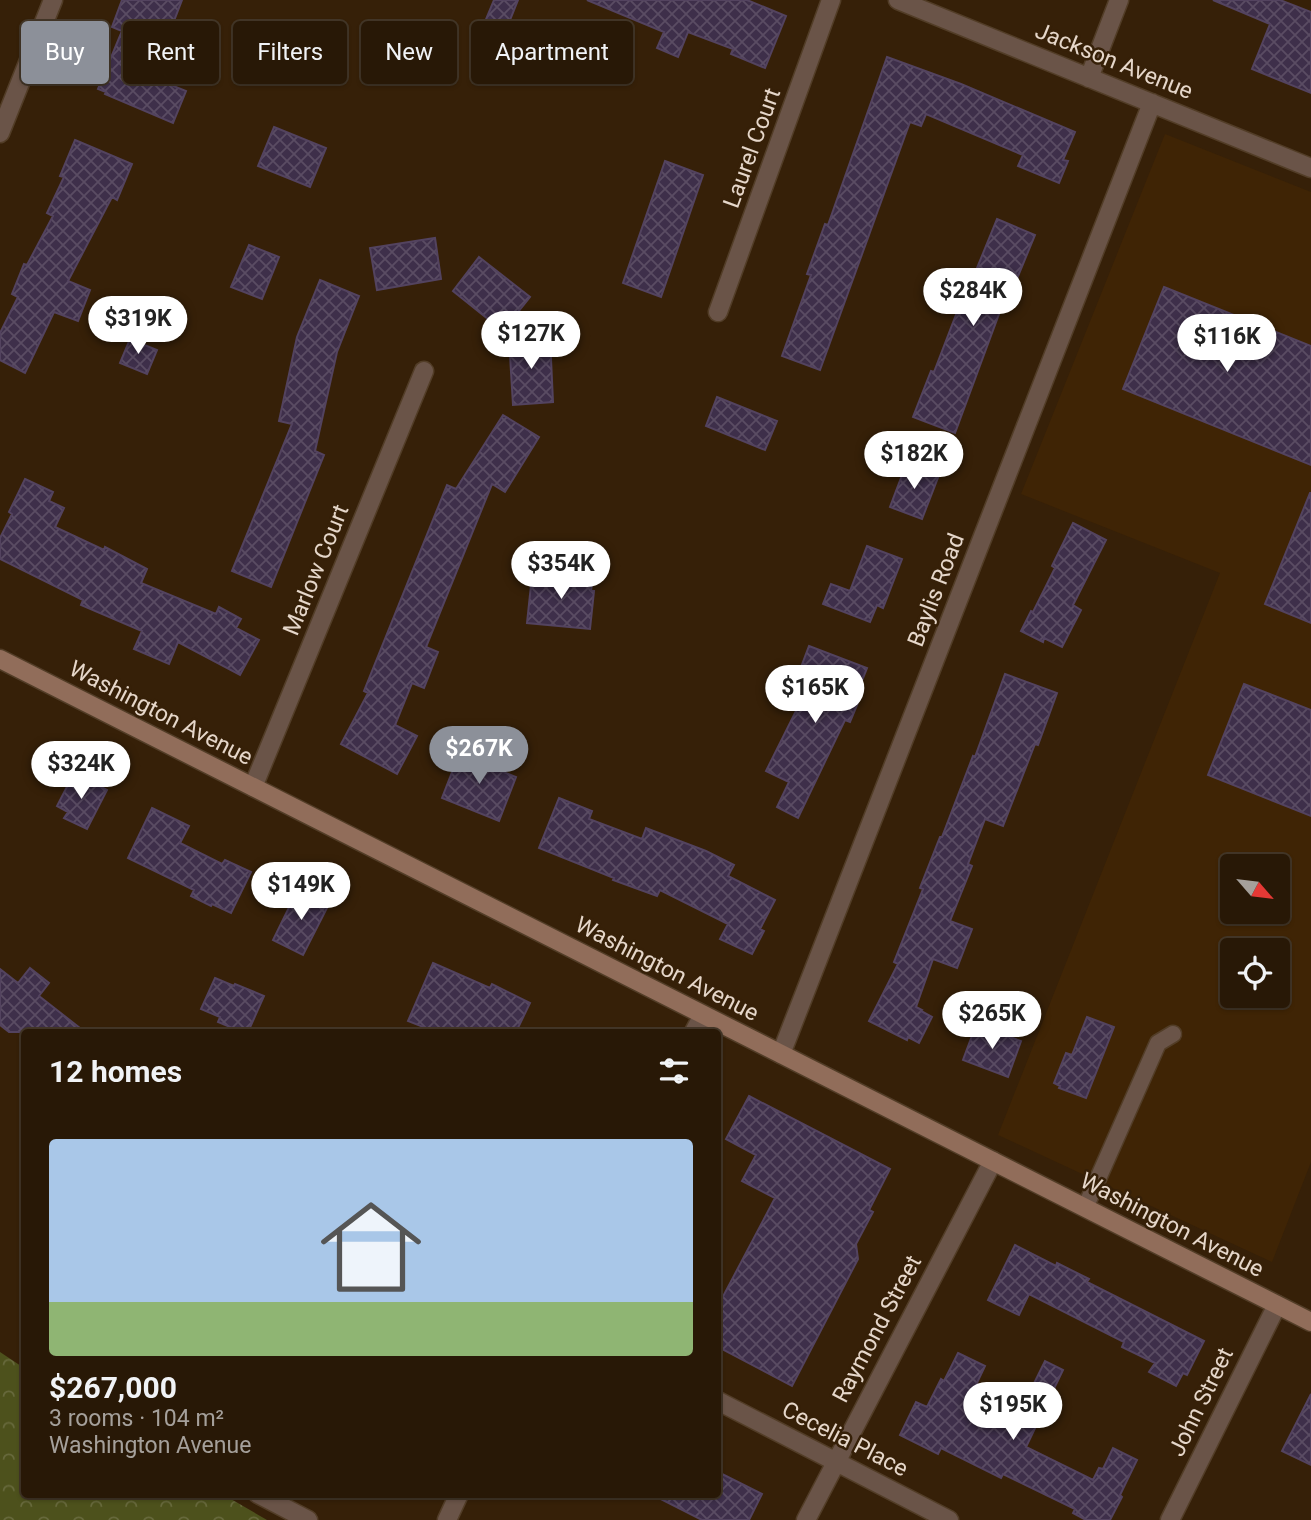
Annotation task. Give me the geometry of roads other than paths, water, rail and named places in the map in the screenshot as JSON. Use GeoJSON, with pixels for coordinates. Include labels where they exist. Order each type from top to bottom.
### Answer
{"type":"FeatureCollection","features":[{"type":"Feature","properties":{"kind":"street"},"geometry":{"type":"LineString","coordinates":[[0,133],[53,0]]}},
{"type":"Feature","properties":{"kind":"street","name":"Laurel Court"},"geometry":{"type":"LineString","coordinates":[[718,312],[831,0]]}},
{"type":"Feature","properties":{"kind":"street","name":"Jackson Avenue"},"geometry":{"type":"LineString","coordinates":[[898,0],[1311,168]]}},
{"type":"Feature","properties":{"kind":"street"},"geometry":{"type":"LineString","coordinates":[[1089,78],[1119,0]]}},
{"type":"Feature","properties":{"kind":"street","name":"Baylis Road"},"geometry":{"type":"LineString","coordinates":[[781,1054],[1152,103]]}},
{"type":"Feature","properties":{"kind":"street","name":"Marlow Court"},"geometry":{"type":"LineString","coordinates":[[253,787],[424,370]]}},
{"type":"Feature","properties":{"kind":"street","name":"Washington Avenue"},"geometry":{"type":"LineString","coordinates":[[0,659],[1311,1322]]}},
{"type":"Feature","properties":{"kind":"street"},"geometry":{"type":"LineString","coordinates":[[696,1029],[703,1015]]}},
{"type":"Feature","properties":{"kind":"street","name":"Raymond Street"},"geometry":{"type":"LineString","coordinates":[[806,1520],[993,1161]]}},
{"type":"Feature","properties":{"kind":"street","name":"John Street"},"geometry":{"type":"LineString","coordinates":[[1170,1520],[1277,1305]]}},
{"type":"Feature","properties":{"kind":"street","name":"Cecelia Place"},"geometry":{"type":"LineString","coordinates":[[721,1403],[949,1520]]}},
{"type":"Feature","properties":{"kind":"street"},"geometry":{"type":"LineString","coordinates":[[266,1498],[308,1520]]}},
{"type":"Feature","properties":{"kind":"street"},"geometry":{"type":"LineString","coordinates":[[447,1520],[457,1498]]}},
{"type":"Feature","properties":{"kind":"lane"},"geometry":{"type":"LineString","coordinates":[[1086,1208],[1158,1043],[1173,1034]]}}]}
